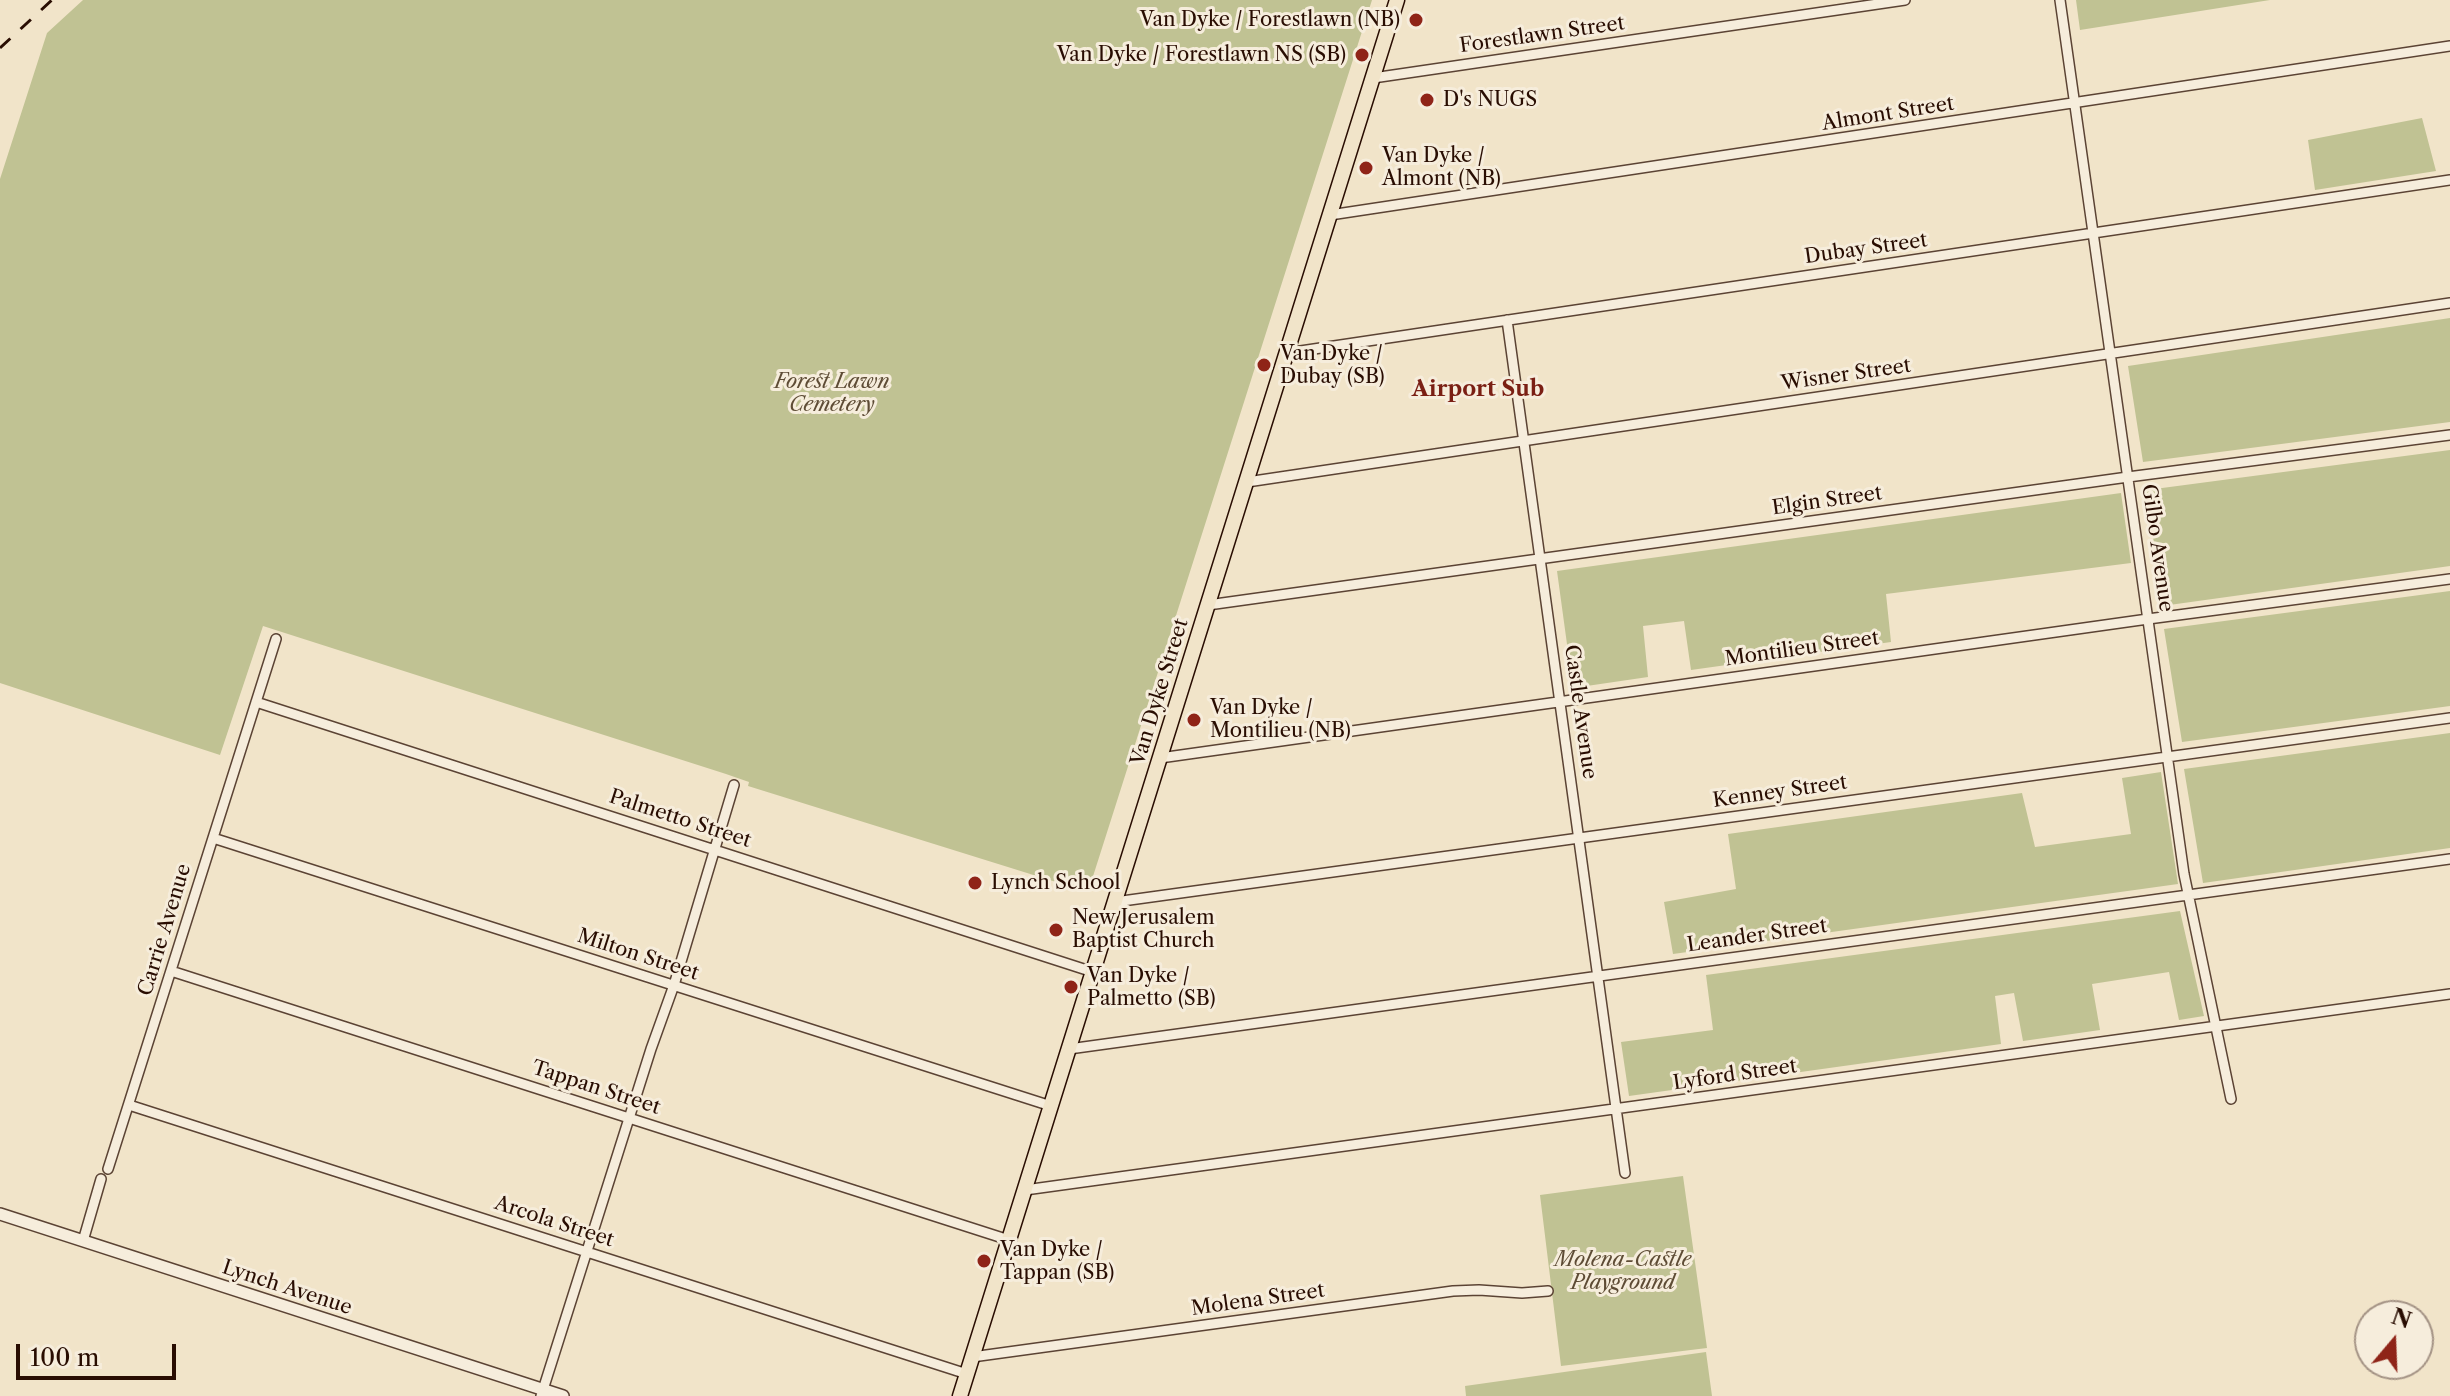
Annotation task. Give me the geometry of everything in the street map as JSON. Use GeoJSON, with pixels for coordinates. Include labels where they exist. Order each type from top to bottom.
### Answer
{"type":"FeatureCollection","features":[{"type":"Feature","properties":{"kind":"main road","name":"Van Dyke Street"},"geometry":{"type":"LineString","coordinates":[[960,1396],[1397,0]]}},
{"type":"Feature","properties":{"kind":"street","name":"Forestlawn Street"},"geometry":{"type":"LineString","coordinates":[[1373,78],[1905,0]]}},
{"type":"Feature","properties":{"kind":"street","name":"Gilbo Avenue"},"geometry":{"type":"LineString","coordinates":[[2060,0],[2188,895],[2231,1099]]}},
{"type":"Feature","properties":{"kind":"street","name":"Almont Street"},"geometry":{"type":"LineString","coordinates":[[1330,215],[2450,46]]}},
{"type":"Feature","properties":{"kind":"street","name":"Dubay Street"},"geometry":{"type":"LineString","coordinates":[[1287,353],[2450,180]]}},
{"type":"Feature","properties":{"kind":"street","name":"Wisner Street"},"geometry":{"type":"LineString","coordinates":[[1247,482],[2450,303]]}},
{"type":"Feature","properties":{"kind":"street","name":"Castle Avenue"},"geometry":{"type":"LineString","coordinates":[[1507,320],[1625,1173]]}},
{"type":"Feature","properties":{"kind":"street","name":"Elgin Street"},"geometry":{"type":"LineString","coordinates":[[1208,605],[2450,435]]}},
{"type":"Feature","properties":{"kind":"street","name":"Montilieu Street"},"geometry":{"type":"LineString","coordinates":[[1160,758],[2450,579]]}},
{"type":"Feature","properties":{"kind":"street","name":"Carrie Avenue"},"geometry":{"type":"LineString","coordinates":[[108,1169],[276,639]]}},
{"type":"Feature","properties":{"kind":"street","name":"Palmetto Street"},"geometry":{"type":"LineString","coordinates":[[256,702],[1093,972]]}},
{"type":"Feature","properties":{"kind":"street","name":"Kenney Street"},"geometry":{"type":"LineString","coordinates":[[1115,902],[2450,718]]}},
{"type":"Feature","properties":{"kind":"street"},"geometry":{"type":"LineString","coordinates":[[543,1392],[674,985],[734,785]]}},
{"type":"Feature","properties":{"kind":"street","name":"Milton Street"},"geometry":{"type":"LineString","coordinates":[[213,838],[1051,1106]]}},
{"type":"Feature","properties":{"kind":"street","name":"Leander Street"},"geometry":{"type":"LineString","coordinates":[[1069,1049],[2450,859]]}},
{"type":"Feature","properties":{"kind":"street","name":"Tappan Street"},"geometry":{"type":"LineString","coordinates":[[171,971],[1009,1240]]}},
{"type":"Feature","properties":{"kind":"street","name":"Lyford Street"},"geometry":{"type":"LineString","coordinates":[[1025,1190],[2450,994]]}},
{"type":"Feature","properties":{"kind":"street","name":"Arcola Street"},"geometry":{"type":"LineString","coordinates":[[129,1105],[967,1374]]}},
{"type":"Feature","properties":{"kind":"street"},"geometry":{"type":"LineString","coordinates":[[83,1241],[101,1179]]}},
{"type":"Feature","properties":{"kind":"street","name":"Lynch Avenue"},"geometry":{"type":"LineString","coordinates":[[0,1214],[563,1396]]}},
{"type":"Feature","properties":{"kind":"street","name":"Molena Street"},"geometry":{"type":"LineString","coordinates":[[972,1357],[1453,1291],[1548,1291]]}},
{"type":"Feature","properties":{"kind":"green space","name":"Forest Lawn Cemetery"},"geometry":{"type":"Polygon","coordinates":[[[83,0],[1372,0],[1088,892],[748,786],[749,782],[726,774],[263,626],[220,755],[0,683],[0,179],[47,33],[83,0]]]}},
{"type":"Feature","properties":{"kind":"green space"},"geometry":{"type":"Polygon","coordinates":[[[2076,0],[2270,0],[2080,30],[2076,0]]]}},
{"type":"Feature","properties":{"kind":"green space"},"geometry":{"type":"Polygon","coordinates":[[[2422,118],[2436,171],[2315,190],[2308,140],[2422,118]]]}},
{"type":"Feature","properties":{"kind":"green space"},"geometry":{"type":"Polygon","coordinates":[[[2450,318],[2450,422],[2143,462],[2128,366],[2450,318]]]}},
{"type":"Feature","properties":{"kind":"green space"},"geometry":{"type":"Polygon","coordinates":[[[2450,450],[2450,566],[2162,606],[2147,490],[2450,450]]]}},
{"type":"Feature","properties":{"kind":"green space"},"geometry":{"type":"Polygon","coordinates":[[[2121,493],[2131,563],[1886,594],[1891,642],[1691,670],[1684,621],[1643,626],[1648,677],[1573,688],[1557,571],[2121,493]]]}},
{"type":"Feature","properties":{"kind":"green space"},"geometry":{"type":"Polygon","coordinates":[[[2450,591],[2450,706],[2182,742],[2164,629],[2450,591]]]}},
{"type":"Feature","properties":{"kind":"green space"},"geometry":{"type":"Polygon","coordinates":[[[2450,733],[2450,848],[2203,883],[2184,769],[2450,733]]]}},
{"type":"Feature","properties":{"kind":"green space"},"geometry":{"type":"Polygon","coordinates":[[[2161,772],[2178,884],[1673,954],[1664,902],[1736,889],[1728,834],[2022,793],[2035,847],[2131,834],[2122,778],[2161,772]]]}},
{"type":"Feature","properties":{"kind":"green space"},"geometry":{"type":"Polygon","coordinates":[[[2180,911],[2204,1016],[2179,1020],[2169,972],[2092,984],[2100,1030],[2023,1041],[2014,993],[1995,996],[2001,1044],[1629,1096],[1621,1042],[1713,1030],[1706,975],[2180,911]]]}},
{"type":"Feature","properties":{"kind":"green space","name":"Molena-Castle Playground"},"geometry":{"type":"Polygon","coordinates":[[[1683,1176],[1707,1348],[1561,1366],[1540,1195],[1683,1176]]]}},
{"type":"Feature","properties":{"kind":"green space"},"geometry":{"type":"Polygon","coordinates":[[[1706,1352],[1712,1396],[1466,1396],[1465,1386],[1706,1352]]]}},
{"type":"Feature","properties":{"kind":"railway"},"geometry":{"type":"LineString","coordinates":[[0,48],[52,0]]}},
{"type":"Feature","properties":{"kind":"place","name":"Van Dyke / Forestlawn (NB)"},"geometry":{"type":"Point","coordinates":[1416,20]}},
{"type":"Feature","properties":{"kind":"place","name":"Van Dyke / Forestlawn NS (SB)"},"geometry":{"type":"Point","coordinates":[1362,55]}},
{"type":"Feature","properties":{"kind":"place","name":"D's NUGS"},"geometry":{"type":"Point","coordinates":[1427,100]}},
{"type":"Feature","properties":{"kind":"place","name":"Van Dyke / Almont (NB)"},"geometry":{"type":"Point","coordinates":[1366,168]}},
{"type":"Feature","properties":{"kind":"place","name":"Van Dyke / Dubay (SB)"},"geometry":{"type":"Point","coordinates":[1264,365]}},
{"type":"Feature","properties":{"kind":"place","name":"Van Dyke / Montilieu (NB)"},"geometry":{"type":"Point","coordinates":[1194,720]}},
{"type":"Feature","properties":{"kind":"place","name":"Lynch School"},"geometry":{"type":"Point","coordinates":[975,883]}},
{"type":"Feature","properties":{"kind":"place","name":"New Jerusalem Baptist Church"},"geometry":{"type":"Point","coordinates":[1056,930]}},
{"type":"Feature","properties":{"kind":"place","name":"Van Dyke / Palmetto (SB)"},"geometry":{"type":"Point","coordinates":[1071,987]}},
{"type":"Feature","properties":{"kind":"place","name":"Van Dyke / Tappan (SB)"},"geometry":{"type":"Point","coordinates":[984,1261]}},
{"type":"Feature","properties":{"kind":"district","name":"Airport Sub"},"geometry":{"type":"Point","coordinates":[1478,390]}}]}
